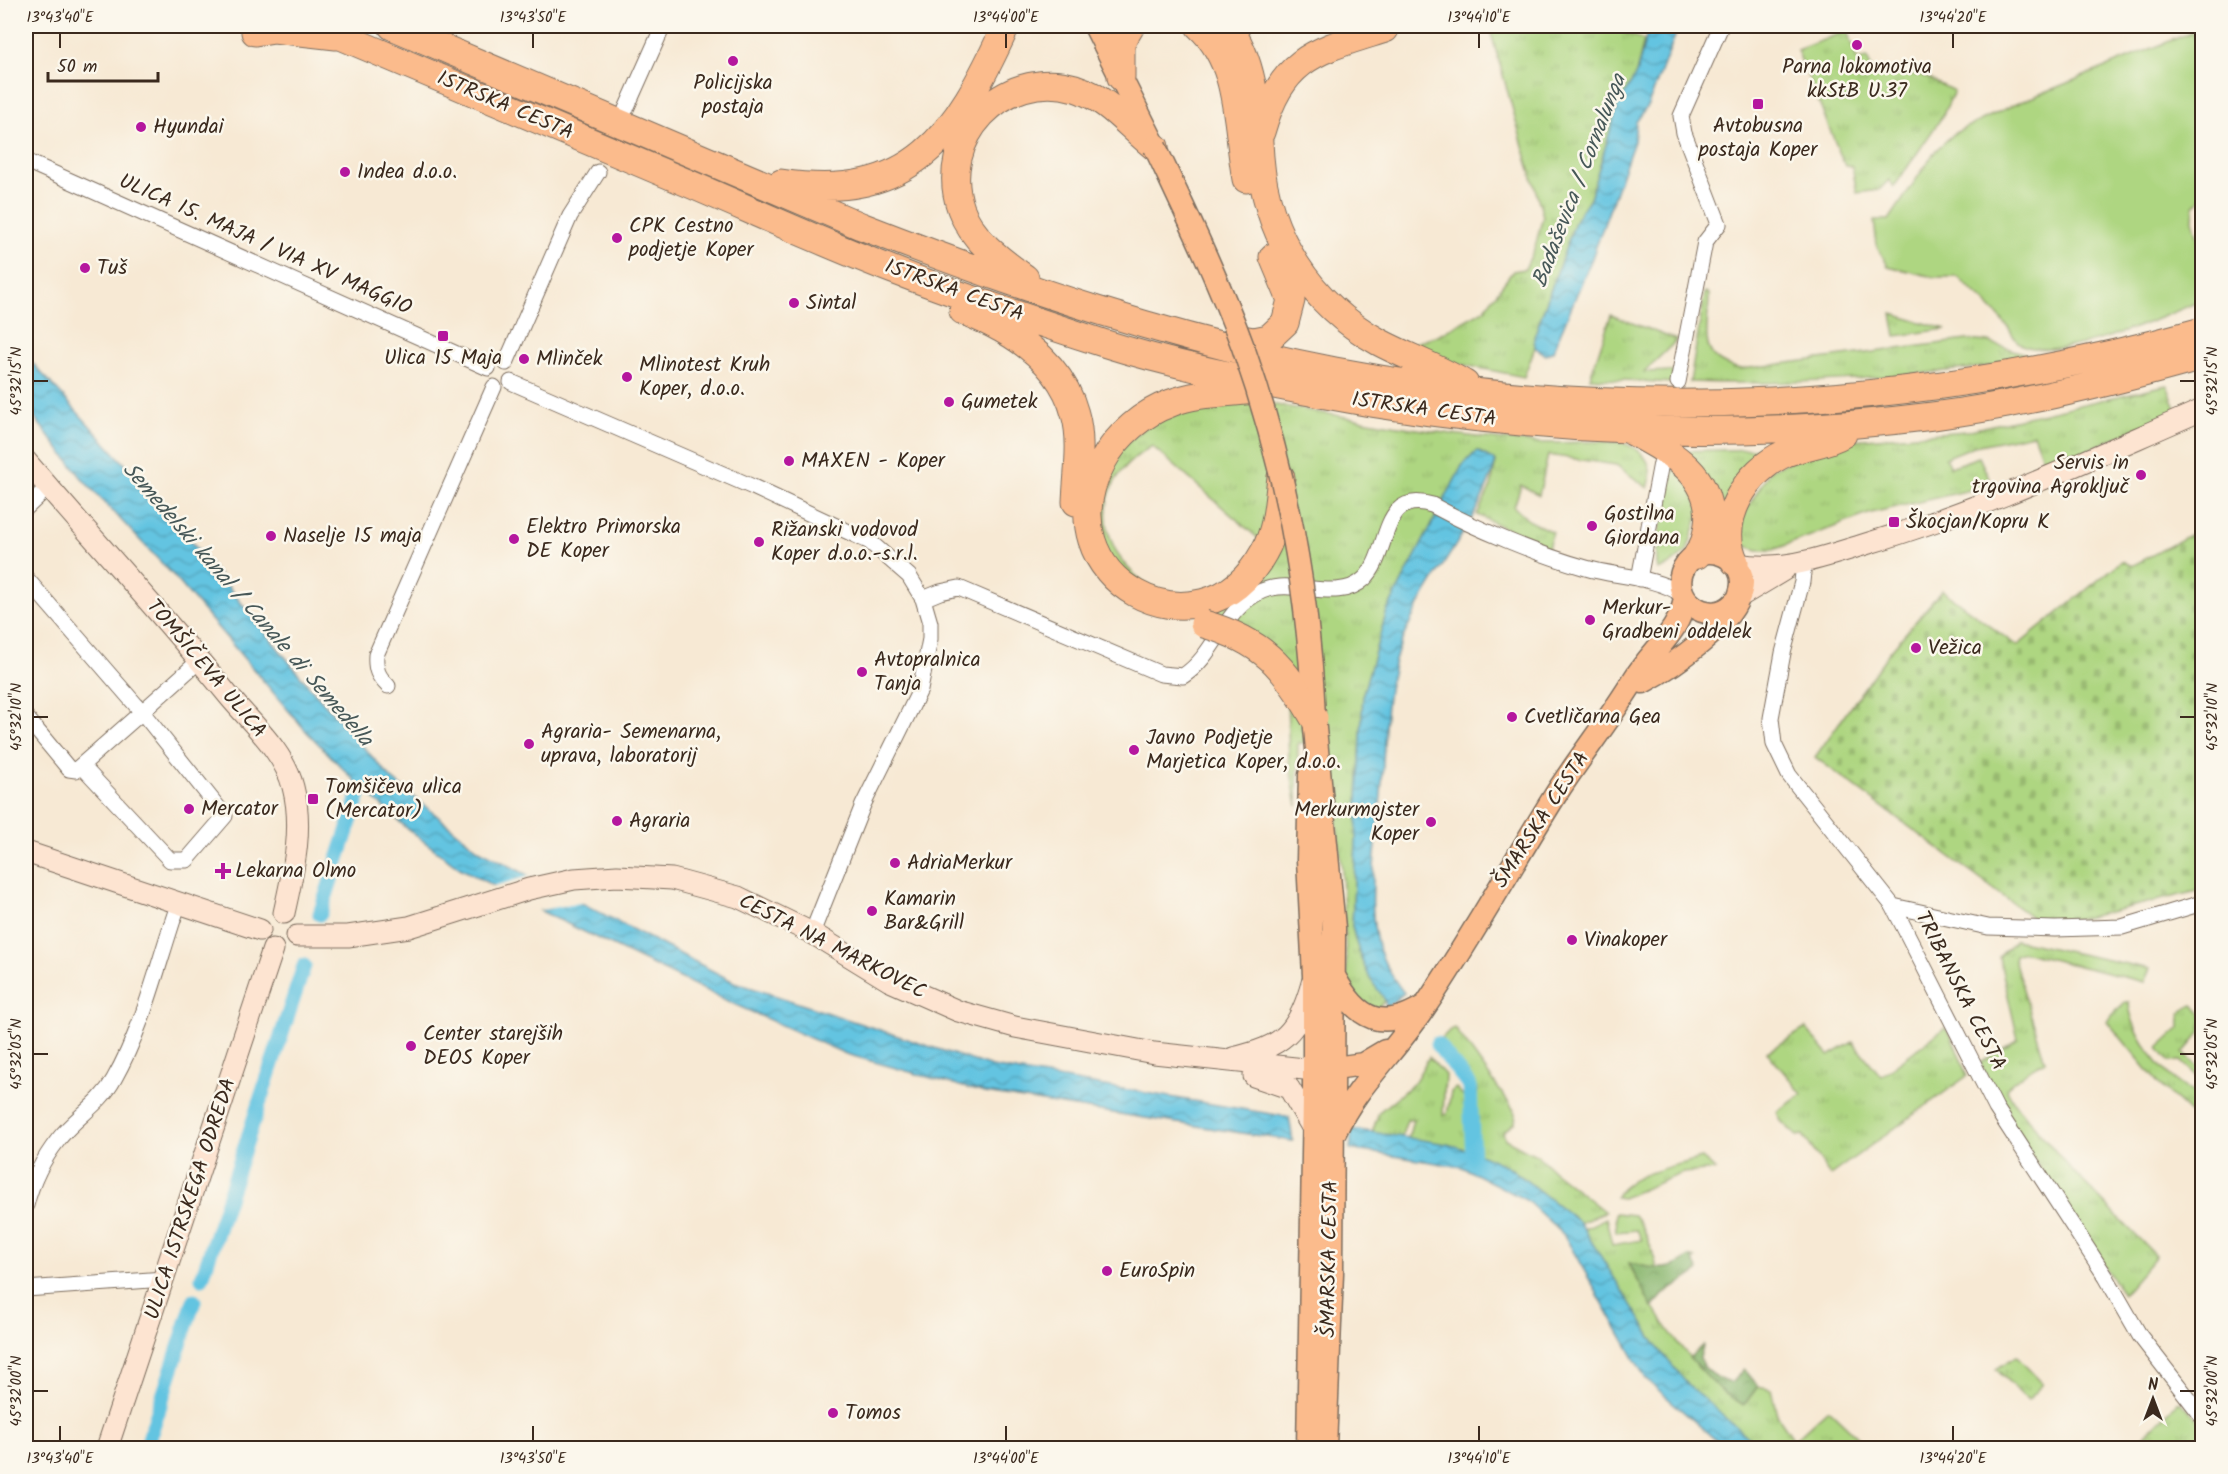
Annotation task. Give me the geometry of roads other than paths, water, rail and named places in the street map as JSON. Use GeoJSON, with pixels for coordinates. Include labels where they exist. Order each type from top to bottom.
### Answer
{"type":"FeatureCollection","features":[{"type":"Feature","properties":{"kind":"highway","name":"ISTRSKA CESTA"},"geometry":{"type":"LineString","coordinates":[[317,26],[899,273],[1106,344],[1272,385],[1387,407],[1478,419],[1628,429],[1780,428],[1859,424],[1936,416],[2025,401],[2123,379],[2202,357]]}},
{"type":"Feature","properties":{"kind":"highway","name":"ISTRSKA CESTA"},"geometry":{"type":"LineString","coordinates":[[392,26],[912,246],[1048,294],[1190,338],[1336,371],[1476,391],[1614,401],[1728,401],[1851,396],[1996,379],[2117,355],[2202,331]]}},
{"type":"Feature","properties":{"kind":"highway"},"geometry":{"type":"LineString","coordinates":[[748,178],[832,188],[861,185],[910,165],[927,152],[947,128],[989,61],[1006,26]]}},
{"type":"Feature","properties":{"kind":"highway"},"geometry":{"type":"LineString","coordinates":[[1121,77],[1121,43],[1131,26]]}},
{"type":"Feature","properties":{"kind":"highway"},"geometry":{"type":"LineString","coordinates":[[1190,338],[1212,336],[1254,341],[1269,338],[1285,323],[1291,300],[1251,202],[1230,78],[1211,38],[1199,26]]}},
{"type":"Feature","properties":{"kind":"highway"},"geometry":{"type":"LineString","coordinates":[[1227,26],[1242,51],[1260,136],[1265,192],[1283,243],[1301,276],[1339,314],[1361,331],[1408,357],[1441,369],[1476,391]]}},
{"type":"Feature","properties":{"kind":"highway"},"geometry":{"type":"LineString","coordinates":[[1260,136],[1269,104],[1290,70],[1316,54],[1390,27]]}},
{"type":"Feature","properties":{"kind":"highway"},"geometry":{"type":"LineString","coordinates":[[255,32],[290,29],[343,37]]}},
{"type":"Feature","properties":{"kind":"highway"},"geometry":{"type":"LineString","coordinates":[[1048,294],[996,256],[975,235],[961,209],[956,183],[957,159],[964,138],[975,119],[990,104],[1013,91],[1055,84],[1091,94],[1111,106],[1155,147]]}},
{"type":"Feature","properties":{"kind":"highway"},"geometry":{"type":"LineString","coordinates":[[899,273],[910,285],[930,298],[981,318],[1006,331],[1043,357],[1066,391],[1075,414],[1078,445],[1078,529],[1089,562],[1108,586],[1136,606],[1206,622]]}},
{"type":"Feature","properties":{"kind":"highway"},"geometry":{"type":"LineString","coordinates":[[1272,385],[1255,390],[1194,396],[1157,409],[1120,437],[1106,455],[1090,488],[1087,510],[1090,535],[1107,569],[1136,595],[1166,604],[1244,638],[1270,658],[1294,686],[1315,731]]}},
{"type":"Feature","properties":{"kind":"highway"},"geometry":{"type":"LineString","coordinates":[[1736,563],[1729,538],[1732,514],[1736,501],[1757,472],[1785,454],[1836,438],[1859,424]]}},
{"type":"Feature","properties":{"kind":"highway"},"geometry":{"type":"LineString","coordinates":[[1628,429],[1677,458],[1694,474],[1706,494],[1710,510],[1705,545],[1693,559]]}},
{"type":"Feature","properties":{"kind":"highway"},"geometry":{"type":"LineString","coordinates":[[1206,622],[1234,587],[1251,573],[1265,551],[1272,532],[1281,477]]}},
{"type":"Feature","properties":{"kind":"main road","name":"ŠMARSKA CESTA"},"geometry":{"type":"LineString","coordinates":[[1095,26],[1206,255],[1243,347],[1281,477],[1305,610],[1331,894],[1324,976],[1323,1132],[1308,1449]]}},
{"type":"Feature","properties":{"kind":"main road"},"geometry":{"type":"LineString","coordinates":[[1623,700],[1636,676],[1673,631],[1681,616],[1684,596],[1681,579],[1693,559],[1718,552],[1736,563],[1742,577],[1737,599],[1727,617],[1660,673],[1643,682]]}},
{"type":"Feature","properties":{"kind":"main road"},"geometry":{"type":"LineString","coordinates":[[1684,596],[1692,607],[1708,613],[1721,612],[1737,599]]}},
{"type":"Feature","properties":{"kind":"main road"},"geometry":{"type":"LineString","coordinates":[[1623,700],[1708,613]]}},
{"type":"Feature","properties":{"kind":"main road","name":"ŠMARSKA CESTA"},"geometry":{"type":"LineString","coordinates":[[1325,1449],[1332,1273],[1323,1132],[1401,1041],[1427,1004],[1560,789],[1623,700]]}},
{"type":"Feature","properties":{"kind":"main road"},"geometry":{"type":"LineString","coordinates":[[1324,976],[1362,1014],[1394,1018],[1409,1015],[1427,1004]]}},
{"type":"Feature","properties":{"kind":"main road"},"geometry":{"type":"LineString","coordinates":[[1324,1070],[1364,1065],[1401,1041]]}},
{"type":"Feature","properties":{"kind":"street"},"geometry":{"type":"LineString","coordinates":[[626,109],[663,26]]}},
{"type":"Feature","properties":{"kind":"street"},"geometry":{"type":"LineString","coordinates":[[1678,382],[1705,243],[1719,224],[1684,133],[1681,116],[1721,26]]}},
{"type":"Feature","properties":{"kind":"street","name":"ULICA 15. MAJA / VIA XV MAGGIO"},"geometry":{"type":"LineString","coordinates":[[26,161],[488,369]]}},
{"type":"Feature","properties":{"kind":"street"},"geometry":{"type":"LineString","coordinates":[[506,363],[570,216],[598,172]]}},
{"type":"Feature","properties":{"kind":"street"},"geometry":{"type":"LineString","coordinates":[[496,362],[506,363],[512,371],[511,382],[503,388],[494,387],[486,377],[488,369],[496,362]]}},
{"type":"Feature","properties":{"kind":"street"},"geometry":{"type":"LineString","coordinates":[[511,382],[753,486],[870,542],[909,576],[923,599],[930,623],[930,639],[920,690],[863,805],[812,933]]}},
{"type":"Feature","properties":{"kind":"street"},"geometry":{"type":"LineString","coordinates":[[388,686],[378,676],[375,667],[376,655],[494,387]]}},
{"type":"Feature","properties":{"kind":"street"},"geometry":{"type":"LineString","coordinates":[[1737,599],[1760,582],[1797,565],[1924,527],[1993,500],[2202,410]]}},
{"type":"Feature","properties":{"kind":"street","name":"TOMŠIČEVA ULICA"},"geometry":{"type":"LineString","coordinates":[[26,461],[200,660],[284,762],[293,786],[298,817],[297,840],[284,913]]}},
{"type":"Feature","properties":{"kind":"street"},"geometry":{"type":"LineString","coordinates":[[1644,580],[1661,463]]}},
{"type":"Feature","properties":{"kind":"street"},"geometry":{"type":"LineString","coordinates":[[26,508],[48,488]]}},
{"type":"Feature","properties":{"kind":"street"},"geometry":{"type":"LineString","coordinates":[[923,599],[959,588],[1170,676],[1183,676],[1192,670],[1206,622],[1236,609],[1262,591],[1281,587],[1346,589],[1359,583],[1371,570],[1390,521],[1402,506],[1419,502],[1542,553],[1587,568],[1644,580],[1684,596]]}},
{"type":"Feature","properties":{"kind":"street"},"geometry":{"type":"LineString","coordinates":[[1644,580],[1674,572],[1693,559]]}},
{"type":"Feature","properties":{"kind":"street"},"geometry":{"type":"LineString","coordinates":[[1736,563],[1797,565]]}},
{"type":"Feature","properties":{"kind":"street","name":"TRIBANSKA CESTA"},"geometry":{"type":"LineString","coordinates":[[1797,565],[1802,582],[1783,653],[1771,718],[1774,744],[1789,775],[1893,906],[1996,1108],[2106,1277],[2140,1336],[2202,1416]]}},
{"type":"Feature","properties":{"kind":"street"},"geometry":{"type":"LineString","coordinates":[[26,578],[142,712],[225,816],[188,860],[170,860],[82,766]]}},
{"type":"Feature","properties":{"kind":"street"},"geometry":{"type":"LineString","coordinates":[[26,717],[69,769],[76,770],[200,660]]}},
{"type":"Feature","properties":{"kind":"street"},"geometry":{"type":"LineString","coordinates":[[26,852],[260,930]]}},
{"type":"Feature","properties":{"kind":"street","name":"CESTA NA MARKOVEC"},"geometry":{"type":"LineString","coordinates":[[297,936],[332,937],[376,933],[409,927],[529,889],[574,879],[645,877],[702,886],[738,897],[812,933],[890,981],[958,1011],[1015,1027],[1079,1040],[1218,1061],[1324,1070]]}},
{"type":"Feature","properties":{"kind":"street"},"geometry":{"type":"LineString","coordinates":[[1893,906],[1988,927],[2055,929],[2122,927],[2202,903]]}},
{"type":"Feature","properties":{"kind":"street"},"geometry":{"type":"LineString","coordinates":[[26,1205],[32,1182],[58,1139],[100,1100],[114,1079],[137,1028],[176,911]]}},
{"type":"Feature","properties":{"kind":"street"},"geometry":{"type":"LineString","coordinates":[[284,913],[293,918],[297,936],[288,948],[273,949],[262,942],[260,930],[268,915],[284,913]]}},
{"type":"Feature","properties":{"kind":"street","name":"ULICA ISTRSKEGA ODREDA"},"geometry":{"type":"LineString","coordinates":[[107,1449],[273,949]]}},
{"type":"Feature","properties":{"kind":"street"},"geometry":{"type":"LineString","coordinates":[[1218,1061],[1276,1045],[1287,1036],[1324,976]]}},
{"type":"Feature","properties":{"kind":"street"},"geometry":{"type":"LineString","coordinates":[[1218,1061],[1289,1088],[1323,1132]]}},
{"type":"Feature","properties":{"kind":"street"},"geometry":{"type":"LineString","coordinates":[[26,1288],[165,1279]]}},
{"type":"Feature","properties":{"kind":"water"},"geometry":{"type":"Polygon","coordinates":[[[1649,26],[1679,26],[1648,105],[1636,122],[1634,141],[1592,258],[1553,351],[1545,355],[1535,347],[1534,337],[1576,219],[1590,198],[1617,108],[1636,74],[1649,26]]]}},
{"type":"Feature","properties":{"kind":"water"},"geometry":{"type":"Polygon","coordinates":[[[26,356],[155,497],[308,685],[392,779],[479,850],[734,982],[992,1067],[1289,1117],[1293,1141],[985,1093],[846,1054],[736,1005],[545,913],[460,868],[410,831],[363,789],[306,731],[173,575],[86,483],[26,407],[26,356]]]}},
{"type":"Feature","properties":{"kind":"water"},"geometry":{"type":"Polygon","coordinates":[[[1477,451],[1496,461],[1487,486],[1476,510],[1408,626],[1398,651],[1390,686],[1374,864],[1373,917],[1382,957],[1404,993],[1386,1007],[1384,999],[1364,965],[1352,926],[1363,693],[1387,611],[1462,466],[1477,451]]]}},
{"type":"Feature","properties":{"kind":"water"},"geometry":{"type":"Polygon","coordinates":[[[1352,1129],[1447,1144],[1473,1151],[1509,1167],[1580,1223],[1658,1348],[1689,1386],[1760,1448],[1725,1448],[1646,1379],[1564,1235],[1526,1200],[1462,1167],[1350,1149],[1352,1129]]]}},
{"type":"Feature","properties":{"kind":"waterway"},"geometry":{"type":"LineString","coordinates":[[320,914],[366,773]]}},
{"type":"Feature","properties":{"kind":"waterway"},"geometry":{"type":"LineString","coordinates":[[202,1278],[304,966]]}},
{"type":"Feature","properties":{"kind":"waterway","name":"Badaševica / Cornalunga"},"geometry":{"type":"LineString","coordinates":[[1437,1044],[1470,1086],[1473,1162],[1481,1167]]}},
{"type":"Feature","properties":{"kind":"waterway"},"geometry":{"type":"LineString","coordinates":[[146,1448],[194,1301]]}},
{"type":"Feature","properties":{"kind":"place","name":"Parna lokomotiva kkStB U.37"},"geometry":{"type":"Point","coordinates":[1857,45]}},
{"type":"Feature","properties":{"kind":"place","name":"Policijska postaja"},"geometry":{"type":"Point","coordinates":[733,61]}},
{"type":"Feature","properties":{"kind":"place","name":"Avtobusna postaja Koper"},"geometry":{"type":"Point","coordinates":[1758,104]}},
{"type":"Feature","properties":{"kind":"place","name":"Hyundai"},"geometry":{"type":"Point","coordinates":[141,127]}},
{"type":"Feature","properties":{"kind":"place","name":"Indea d.o.o."},"geometry":{"type":"Point","coordinates":[345,172]}},
{"type":"Feature","properties":{"kind":"place","name":"CPK Cestno podjetje Koper"},"geometry":{"type":"Point","coordinates":[617,238]}},
{"type":"Feature","properties":{"kind":"place","name":"Tuš"},"geometry":{"type":"Point","coordinates":[85,268]}},
{"type":"Feature","properties":{"kind":"place","name":"Sintal"},"geometry":{"type":"Point","coordinates":[794,303]}},
{"type":"Feature","properties":{"kind":"place","name":"Ulica 15 Maja"},"geometry":{"type":"Point","coordinates":[443,336]}},
{"type":"Feature","properties":{"kind":"place","name":"Mlinček"},"geometry":{"type":"Point","coordinates":[524,359]}},
{"type":"Feature","properties":{"kind":"place","name":"Mlinotest Kruh Koper, d.o.o."},"geometry":{"type":"Point","coordinates":[627,377]}},
{"type":"Feature","properties":{"kind":"place","name":"Gumetek"},"geometry":{"type":"Point","coordinates":[949,402]}},
{"type":"Feature","properties":{"kind":"place","name":"MAXEN - Koper"},"geometry":{"type":"Point","coordinates":[789,461]}},
{"type":"Feature","properties":{"kind":"place","name":"Servis in trgovina Agroključ"},"geometry":{"type":"Point","coordinates":[2141,475]}},
{"type":"Feature","properties":{"kind":"place","name":"Škocjan/Kopru K"},"geometry":{"type":"Point","coordinates":[1894,522]}},
{"type":"Feature","properties":{"kind":"place","name":"Gostilna Giordana"},"geometry":{"type":"Point","coordinates":[1592,526]}},
{"type":"Feature","properties":{"kind":"place","name":"Naselje 15 maja"},"geometry":{"type":"Point","coordinates":[271,536]}},
{"type":"Feature","properties":{"kind":"place","name":"Elektro Primorska DE Koper"},"geometry":{"type":"Point","coordinates":[514,539]}},
{"type":"Feature","properties":{"kind":"place","name":"Rižanski vodovod Koper d.o.o.-s.r.l."},"geometry":{"type":"Point","coordinates":[759,542]}},
{"type":"Feature","properties":{"kind":"place","name":"Merkur- Gradbeni oddelek"},"geometry":{"type":"Point","coordinates":[1590,620]}},
{"type":"Feature","properties":{"kind":"place","name":"Vežica"},"geometry":{"type":"Point","coordinates":[1916,648]}},
{"type":"Feature","properties":{"kind":"place","name":"Avtopralnica Tanja"},"geometry":{"type":"Point","coordinates":[862,672]}},
{"type":"Feature","properties":{"kind":"place","name":"Cvetličarna Gea"},"geometry":{"type":"Point","coordinates":[1512,717]}},
{"type":"Feature","properties":{"kind":"place","name":"Agraria- Semenarna, uprava, laboratorij"},"geometry":{"type":"Point","coordinates":[529,744]}},
{"type":"Feature","properties":{"kind":"place","name":"Javno Podjetje Marjetica Koper, d.o.o."},"geometry":{"type":"Point","coordinates":[1134,750]}},
{"type":"Feature","properties":{"kind":"place","name":"Tomšičeva ulica (Mercator)"},"geometry":{"type":"Point","coordinates":[313,799]}},
{"type":"Feature","properties":{"kind":"place","name":"Mercator"},"geometry":{"type":"Point","coordinates":[189,809]}},
{"type":"Feature","properties":{"kind":"place","name":"Agraria"},"geometry":{"type":"Point","coordinates":[617,821]}},
{"type":"Feature","properties":{"kind":"place","name":"Merkurmojster Koper"},"geometry":{"type":"Point","coordinates":[1431,822]}},
{"type":"Feature","properties":{"kind":"place","name":"AdriaMerkur"},"geometry":{"type":"Point","coordinates":[895,863]}},
{"type":"Feature","properties":{"kind":"place","name":"Lekarna Olmo"},"geometry":{"type":"Point","coordinates":[223,871]}},
{"type":"Feature","properties":{"kind":"place","name":"Kamarin Bar&Grill"},"geometry":{"type":"Point","coordinates":[872,911]}},
{"type":"Feature","properties":{"kind":"place","name":"Vinakoper"},"geometry":{"type":"Point","coordinates":[1572,940]}},
{"type":"Feature","properties":{"kind":"place","name":"Center starejših DEOS Koper"},"geometry":{"type":"Point","coordinates":[411,1046]}},
{"type":"Feature","properties":{"kind":"place","name":"EuroSpin"},"geometry":{"type":"Point","coordinates":[1107,1271]}},
{"type":"Feature","properties":{"kind":"place","name":"Tomos"},"geometry":{"type":"Point","coordinates":[833,1413]}},
{"type":"Feature","properties":{"kind":"water label","name":"Semedelski kanal / Canale di Semedella"},"geometry":{"type":"Point","coordinates":[247,605]}}]}
